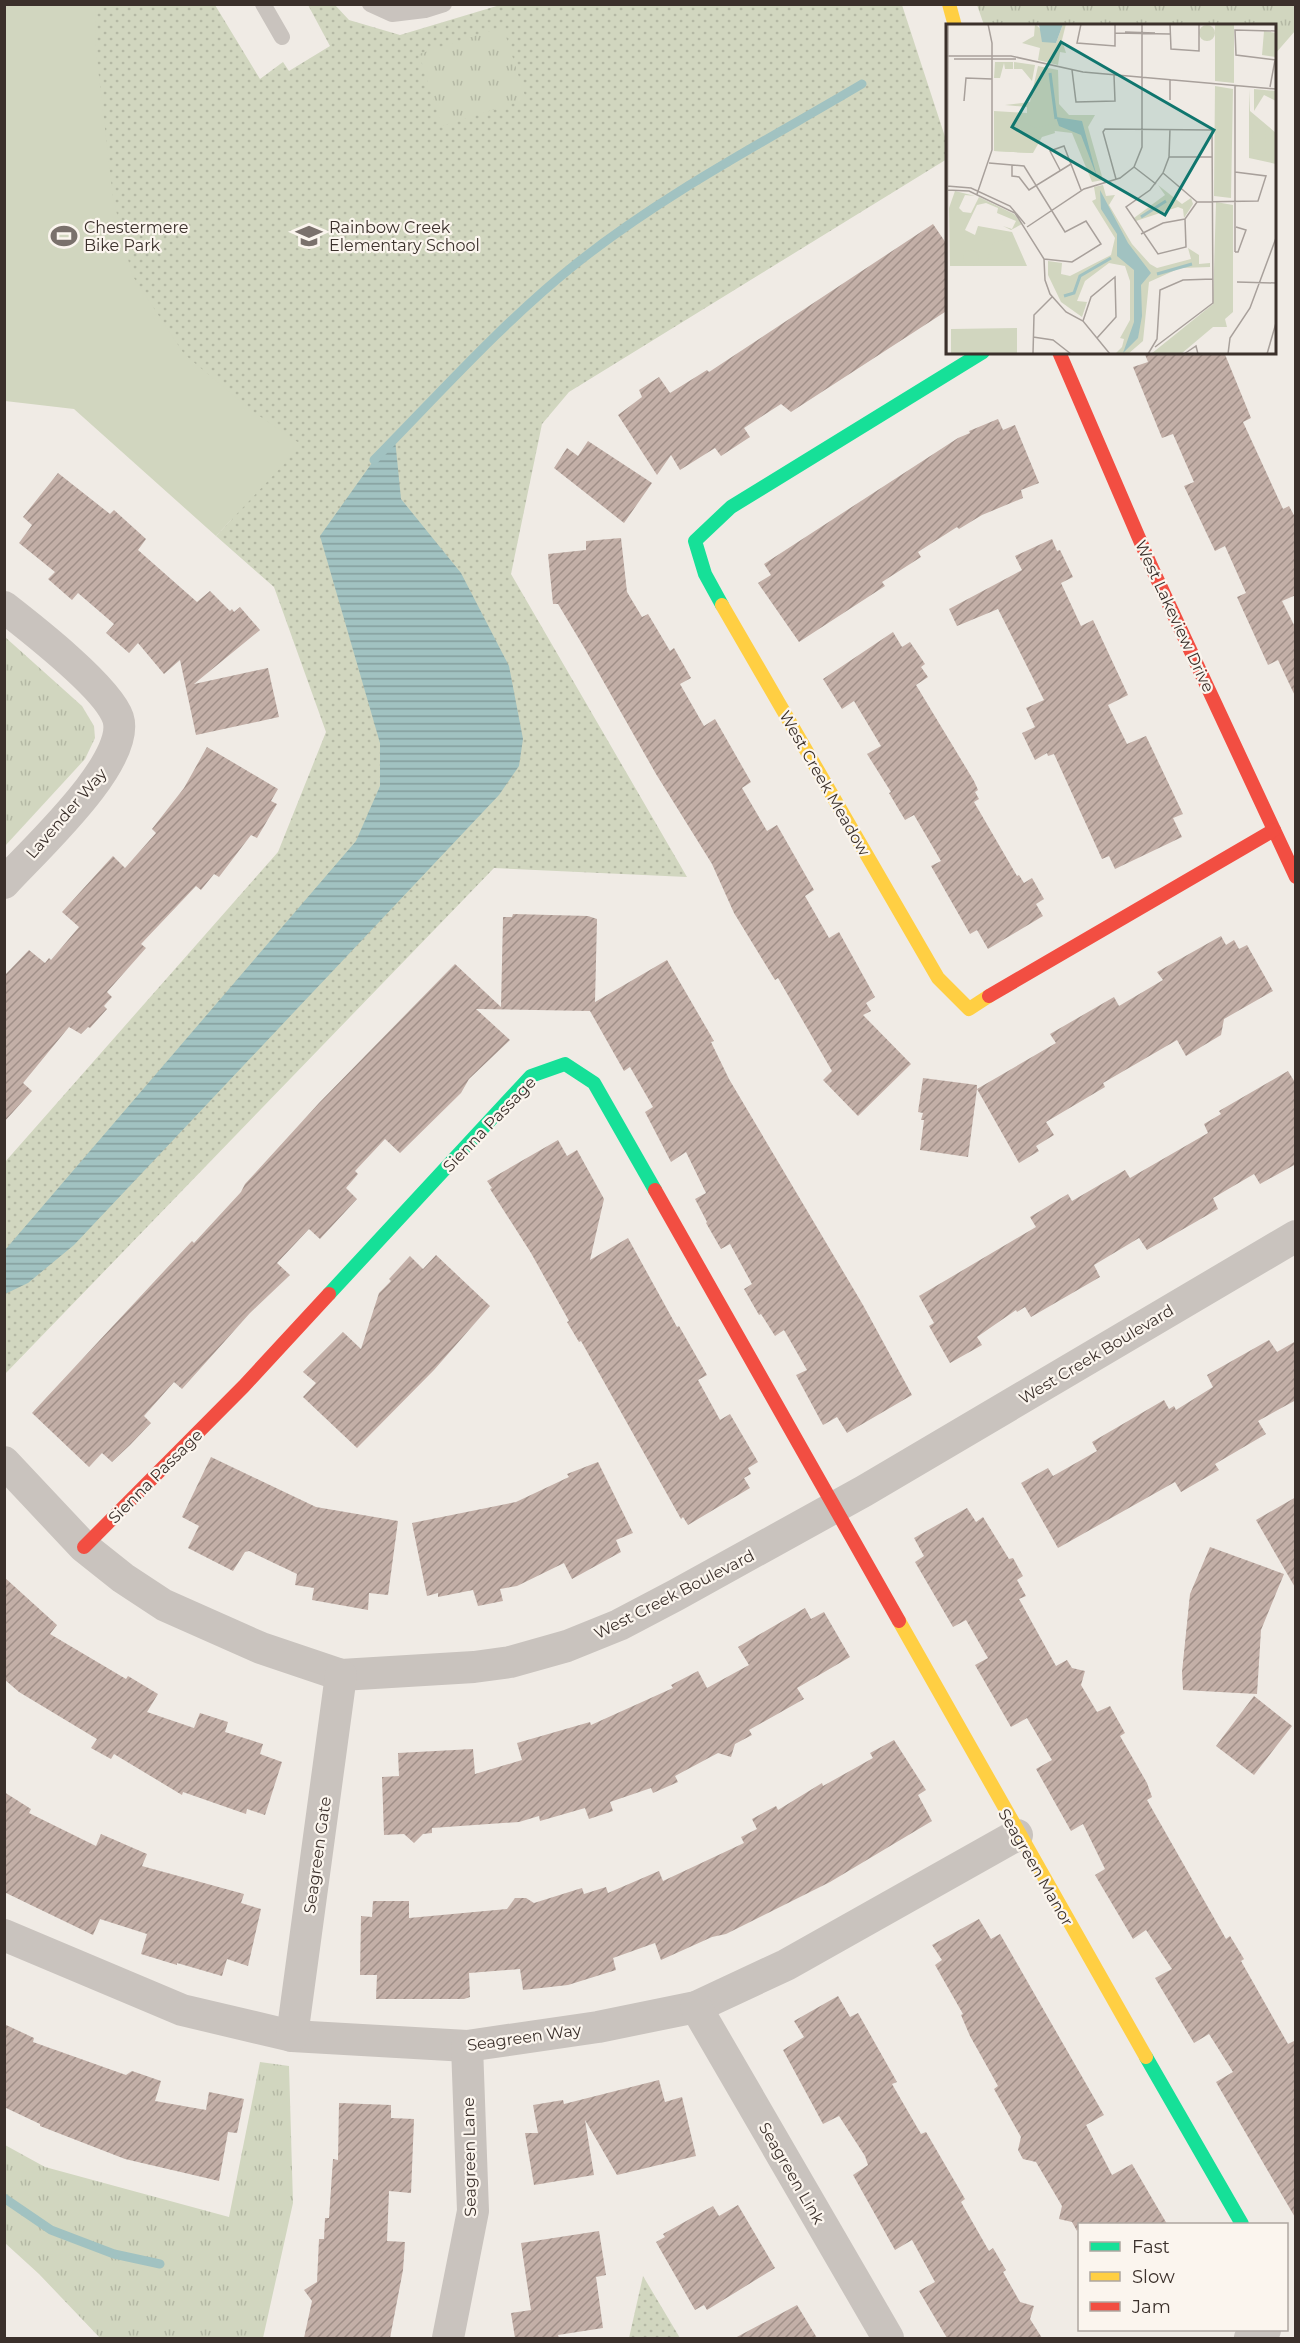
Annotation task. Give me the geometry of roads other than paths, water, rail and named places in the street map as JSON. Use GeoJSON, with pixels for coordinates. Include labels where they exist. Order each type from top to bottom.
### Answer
{"type":"FeatureCollection","features":[{"type":"Feature","properties":{"kind":"street"},"geometry":{"type":"LineString","coordinates":[[949,4],[954,24]]}},
{"type":"Feature","properties":{"kind":"street","name":"West Creek Meadow"},"geometry":{"type":"LineString","coordinates":[[980,354],[731,507],[695,541],[705,574],[722,605],[938,978],[969,1009],[1000,987],[1274,830]]}},
{"type":"Feature","properties":{"kind":"street","name":"West Lakeview Drive"},"geometry":{"type":"LineString","coordinates":[[1060,354],[1151,566],[1296,877]]}},
{"type":"Feature","properties":{"kind":"street","name":"Lavender Way"},"geometry":{"type":"LineString","coordinates":[[4,607],[98,688],[118,719],[120,735],[115,752],[97,780],[4,883]]}},
{"type":"Feature","properties":{"kind":"street","name":"Sienna Passage"},"geometry":{"type":"LineString","coordinates":[[84,1547],[244,1386],[531,1076],[566,1064],[594,1083],[836,1507]]}},
{"type":"Feature","properties":{"kind":"street","name":"West Creek Boulevard"},"geometry":{"type":"LineString","coordinates":[[4,1462],[84,1547],[123,1578],[164,1605],[261,1648],[341,1675],[474,1667],[510,1662],[567,1646],[619,1625],[676,1595],[836,1507],[1296,1236]]}},
{"type":"Feature","properties":{"kind":"street","name":"Seagreen Manor"},"geometry":{"type":"LineString","coordinates":[[836,1507],[1017,1835],[1241,2223]]}},
{"type":"Feature","properties":{"kind":"street","name":"Seagreen Gate"},"geometry":{"type":"LineString","coordinates":[[292,2036],[341,1675]]}},
{"type":"Feature","properties":{"kind":"street","name":"Seagreen Way"},"geometry":{"type":"LineString","coordinates":[[4,1935],[182,2010],[292,2036],[467,2046],[597,2027],[696,2007],[786,1965],[1017,1835]]}},
{"type":"Feature","properties":{"kind":"street","name":"Seagreen Link"},"geometry":{"type":"LineString","coordinates":[[696,2007],[888,2338]]}},
{"type":"Feature","properties":{"kind":"street","name":"Seagreen Lane"},"geometry":{"type":"LineString","coordinates":[[448,2338],[473,2211],[467,2046]]}},
{"type":"Feature","properties":{"kind":"lane"},"geometry":{"type":"LineString","coordinates":[[263,4],[282,37]]}},
{"type":"Feature","properties":{"kind":"lane"},"geometry":{"type":"LineString","coordinates":[[370,4],[392,14],[425,10],[444,4]]}},
{"type":"Feature","properties":{"kind":"water"},"geometry":{"type":"Polygon","coordinates":[[[395,439],[401,499],[461,573],[509,666],[523,739],[519,766],[499,795],[74,1245],[28,1283],[5,1294],[5,1250],[356,841],[380,786],[380,743],[320,536],[374,460],[395,439]]]}},
{"type":"Feature","properties":{"kind":"waterway"},"geometry":{"type":"LineString","coordinates":[[374,460],[498,333],[577,263],[681,191],[862,84]]}},
{"type":"Feature","properties":{"kind":"waterway"},"geometry":{"type":"LineString","coordinates":[[4,2198],[51,2230],[114,2254],[160,2264]]}},
{"type":"Feature","properties":{"kind":"place","name":"Chestermere Bike Park"},"geometry":{"type":"Point","coordinates":[64,236]}},
{"type":"Feature","properties":{"kind":"place","name":"Rainbow Creek Elementary School"},"geometry":{"type":"Point","coordinates":[309,236]}}]}
